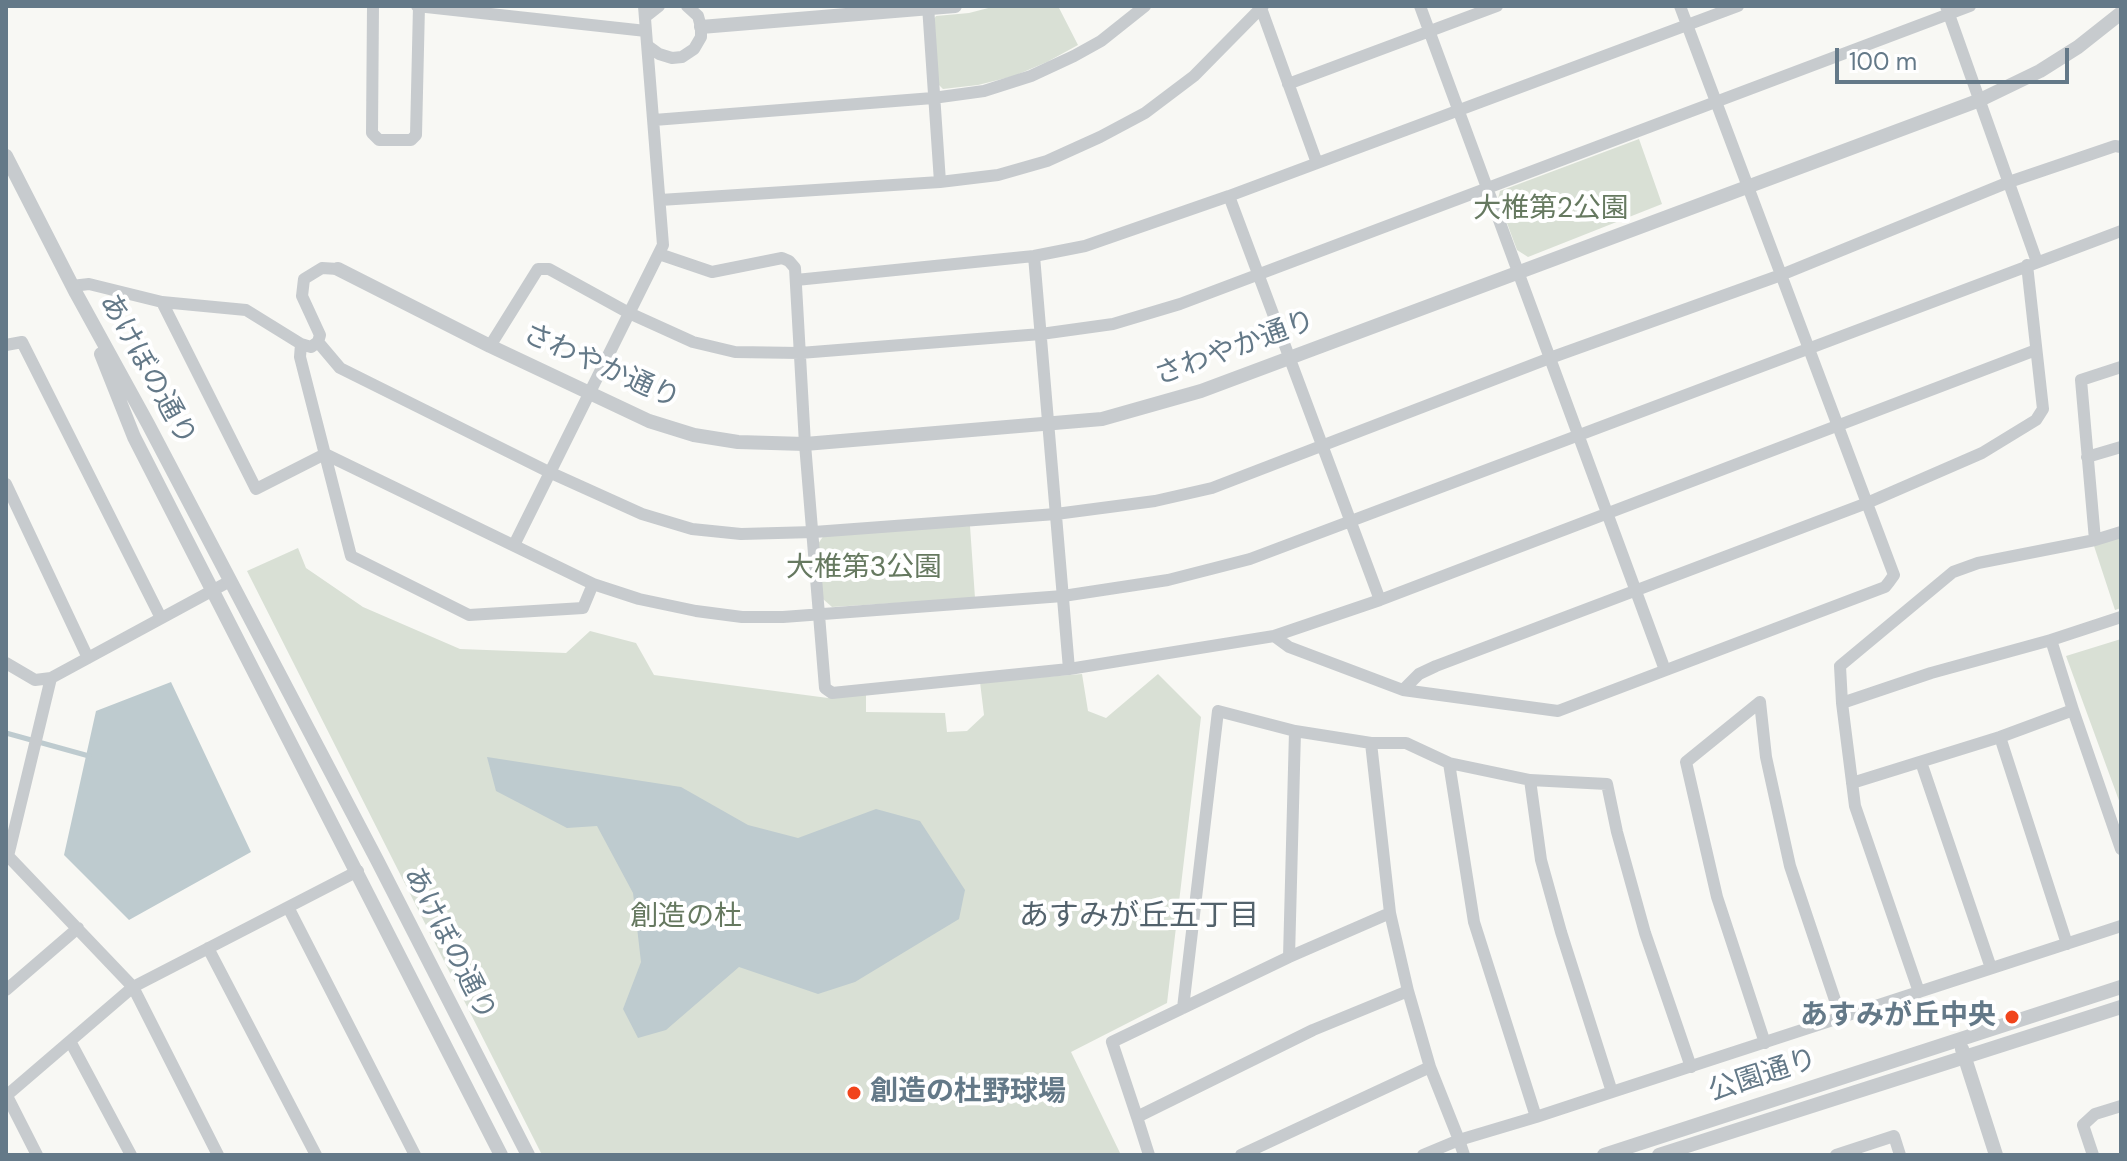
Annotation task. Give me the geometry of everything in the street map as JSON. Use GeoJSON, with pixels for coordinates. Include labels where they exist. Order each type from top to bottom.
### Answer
{"type":"FeatureCollection","features":[{"type":"Feature","properties":{"kind":"street"},"geometry":{"type":"LineString","coordinates":[[373,6],[372,133],[379,140],[411,140],[416,135],[418,6],[646,31]]}},
{"type":"Feature","properties":{"kind":"street"},"geometry":{"type":"LineString","coordinates":[[514,545],[663,245],[645,12],[659,6]]}},
{"type":"Feature","properties":{"kind":"street"},"geometry":{"type":"LineString","coordinates":[[648,46],[672,58],[682,57],[694,49],[701,37],[701,27],[698,16],[687,6]]}},
{"type":"Feature","properties":{"kind":"street"},"geometry":{"type":"LineString","coordinates":[[701,27],[955,6]]}},
{"type":"Feature","properties":{"kind":"street"},"geometry":{"type":"LineString","coordinates":[[654,120],[933,98],[984,91],[1031,76],[1101,41],[1145,6]]}},
{"type":"Feature","properties":{"kind":"street"},"geometry":{"type":"LineString","coordinates":[[1420,6],[1665,670]]}},
{"type":"Feature","properties":{"kind":"street"},"geometry":{"type":"LineString","coordinates":[[1288,84],[1497,6]]}},
{"type":"Feature","properties":{"kind":"street"},"geometry":{"type":"LineString","coordinates":[[1274,636],[1289,647],[1403,690],[1558,711],[1885,587],[1894,575],[1680,6]]}},
{"type":"Feature","properties":{"kind":"street"},"geometry":{"type":"LineString","coordinates":[[796,280],[1034,256],[1085,246],[1229,196],[1738,6]]}},
{"type":"Feature","properties":{"kind":"street"},"geometry":{"type":"LineString","coordinates":[[490,346],[538,269],[549,269],[629,313],[693,342],[735,352],[800,353],[1041,334],[1113,324],[1180,304],[1948,11],[1970,6]]}},
{"type":"Feature","properties":{"kind":"street"},"geometry":{"type":"LineString","coordinates":[[660,200],[940,182],[998,175],[1047,161],[1134,119],[1194,76],[1262,7],[1317,163]]}},
{"type":"Feature","properties":{"kind":"street"},"geometry":{"type":"LineString","coordinates":[[928,8],[940,182]]}},
{"type":"Feature","properties":{"kind":"street"},"geometry":{"type":"LineString","coordinates":[[1403,690],[1419,674],[1436,666],[1867,503],[1982,453],[2036,420],[2043,409],[2036,350],[2032,263],[2009,182],[1948,11]]}},
{"type":"Feature","properties":{"kind":"street","name":"さわやか通り"},"geometry":{"type":"LineString","coordinates":[[338,269],[490,346],[649,421],[694,435],[738,442],[805,444],[1102,419],[1153,406],[1289,357],[1980,100],[2040,71],[2078,47],[2121,13]]}},
{"type":"Feature","properties":{"kind":"street"},"geometry":{"type":"LineString","coordinates":[[318,342],[340,368],[549,472],[642,514],[692,529],[741,534],[814,532],[1056,514],[1155,501],[1212,488],[1550,358],[1781,275],[2009,182],[2115,146],[2121,147]]}},
{"type":"Feature","properties":{"kind":"street"},"geometry":{"type":"LineString","coordinates":[[6,156],[74,290],[89,284],[162,302],[246,310],[311,347],[318,342],[320,335],[302,296],[304,279],[322,268],[338,269]]}},
{"type":"Feature","properties":{"kind":"street"},"geometry":{"type":"LineString","coordinates":[[1229,196],[1380,600]]}},
{"type":"Feature","properties":{"kind":"street"},"geometry":{"type":"LineString","coordinates":[[325,454],[593,584],[639,599],[696,611],[742,617],[820,614],[1063,596],[1168,580],[1250,559],[2121,231]]}},
{"type":"Feature","properties":{"kind":"street"},"geometry":{"type":"LineString","coordinates":[[659,254],[712,272],[782,258],[795,268],[805,444],[825,688],[829,693],[1069,669],[1274,636],[1380,600],[2036,350]]}},
{"type":"Feature","properties":{"kind":"street"},"geometry":{"type":"LineString","coordinates":[[1034,256],[1069,669]]}},
{"type":"Feature","properties":{"kind":"street","name":"あけぼの通り"},"geometry":{"type":"LineString","coordinates":[[74,290],[230,581],[528,1155]]}},
{"type":"Feature","properties":{"kind":"street","name":"あけぼの通り"},"geometry":{"type":"LineString","coordinates":[[74,290],[134,437],[501,1155]]}},
{"type":"Feature","properties":{"kind":"street"},"geometry":{"type":"LineString","coordinates":[[162,302],[256,489],[325,454]]}},
{"type":"Feature","properties":{"kind":"street"},"geometry":{"type":"LineString","coordinates":[[6,345],[22,342],[161,618]]}},
{"type":"Feature","properties":{"kind":"street"},"geometry":{"type":"LineString","coordinates":[[301,344],[300,357],[351,556],[469,615],[583,608],[593,584]]}},
{"type":"Feature","properties":{"kind":"street"},"geometry":{"type":"LineString","coordinates":[[2095,540],[2081,380],[2121,367]]}},
{"type":"Feature","properties":{"kind":"street"},"geometry":{"type":"LineString","coordinates":[[2087,457],[2121,447]]}},
{"type":"Feature","properties":{"kind":"street"},"geometry":{"type":"LineString","coordinates":[[6,484],[88,658]]}},
{"type":"Feature","properties":{"kind":"street"},"geometry":{"type":"LineString","coordinates":[[1919,992],[1855,806],[1840,666],[1953,572],[1978,563],[2121,532]]}},
{"type":"Feature","properties":{"kind":"street"},"geometry":{"type":"LineString","coordinates":[[6,663],[35,680],[51,678],[230,581]]}},
{"type":"Feature","properties":{"kind":"street"},"geometry":{"type":"LineString","coordinates":[[1842,703],[1931,673],[2121,617]]}},
{"type":"Feature","properties":{"kind":"street"},"geometry":{"type":"LineString","coordinates":[[2051,640],[2121,849]]}},
{"type":"Feature","properties":{"kind":"street"},"geometry":{"type":"LineString","coordinates":[[51,678],[8,856],[133,987],[218,1155]]}},
{"type":"Feature","properties":{"kind":"street"},"geometry":{"type":"LineString","coordinates":[[1765,1043],[1717,897],[1686,762],[1760,702],[1766,757],[1790,866],[1841,1018]]}},
{"type":"Feature","properties":{"kind":"street"},"geometry":{"type":"LineString","coordinates":[[1852,783],[2000,737],[2073,710]]}},
{"type":"Feature","properties":{"kind":"street"},"geometry":{"type":"LineString","coordinates":[[1183,1008],[1218,711],[1295,731],[1371,743],[1406,743],[1449,763],[1530,780],[1607,784],[1645,933],[1691,1067]]}},
{"type":"Feature","properties":{"kind":"street"},"geometry":{"type":"LineString","coordinates":[[1289,957],[1295,731]]}},
{"type":"Feature","properties":{"kind":"street"},"geometry":{"type":"LineString","coordinates":[[2000,737],[2067,944]]}},
{"type":"Feature","properties":{"kind":"street"},"geometry":{"type":"LineString","coordinates":[[1371,743],[1390,913],[1430,1067],[1464,1155]]}},
{"type":"Feature","properties":{"kind":"street"},"geometry":{"type":"LineString","coordinates":[[1921,762],[1991,968]]}},
{"type":"Feature","properties":{"kind":"street"},"geometry":{"type":"LineString","coordinates":[[1449,763],[1474,922],[1536,1117]]}},
{"type":"Feature","properties":{"kind":"street"},"geometry":{"type":"LineString","coordinates":[[1530,780],[1541,860],[1612,1092]]}},
{"type":"Feature","properties":{"kind":"street"},"geometry":{"type":"LineString","coordinates":[[37,1155],[6,1096],[133,987],[358,871]]}},
{"type":"Feature","properties":{"kind":"street"},"geometry":{"type":"LineString","coordinates":[[288,907],[415,1155]]}},
{"type":"Feature","properties":{"kind":"street"},"geometry":{"type":"LineString","coordinates":[[1149,1155],[1112,1042],[1289,957],[1390,913]]}},
{"type":"Feature","properties":{"kind":"street"},"geometry":{"type":"LineString","coordinates":[[1423,1155],[1459,1140],[2121,926]]}},
{"type":"Feature","properties":{"kind":"street"},"geometry":{"type":"LineString","coordinates":[[6,990],[78,928]]}},
{"type":"Feature","properties":{"kind":"street"},"geometry":{"type":"LineString","coordinates":[[208,948],[316,1155]]}},
{"type":"Feature","properties":{"kind":"street","name":"公園通り"},"geometry":{"type":"LineString","coordinates":[[1604,1155],[2121,987]]}},
{"type":"Feature","properties":{"kind":"street"},"geometry":{"type":"LineString","coordinates":[[1137,1117],[1313,1030],[1408,991]]}},
{"type":"Feature","properties":{"kind":"street","name":"公園通り"},"geometry":{"type":"LineString","coordinates":[[1659,1155],[2121,1007]]}},
{"type":"Feature","properties":{"kind":"street"},"geometry":{"type":"LineString","coordinates":[[1959,1039],[1996,1155]]}},
{"type":"Feature","properties":{"kind":"street"},"geometry":{"type":"LineString","coordinates":[[70,1041],[131,1155]]}},
{"type":"Feature","properties":{"kind":"street"},"geometry":{"type":"LineString","coordinates":[[1241,1155],[1430,1067]]}},
{"type":"Feature","properties":{"kind":"street"},"geometry":{"type":"LineString","coordinates":[[2093,1155],[2083,1125],[2095,1114],[2121,1106]]}},
{"type":"Feature","properties":{"kind":"street"},"geometry":{"type":"LineString","coordinates":[[1836,1155],[1894,1136],[1900,1155]]}},
{"type":"Feature","properties":{"kind":"green space"},"geometry":{"type":"Polygon","coordinates":[[[996,6],[1058,6],[1078,45],[1014,76],[943,89],[937,83],[931,23],[936,16],[969,13],[996,6]]]}},
{"type":"Feature","properties":{"kind":"green space","name":"大椎第2公園"},"geometry":{"type":"Polygon","coordinates":[[[1639,139],[1662,204],[1528,257],[1517,250],[1498,199],[1500,191],[1639,139]]]}},
{"type":"Feature","properties":{"kind":"green space","name":"大椎第3公園"},"geometry":{"type":"Polygon","coordinates":[[[970,526],[975,598],[832,607],[823,599],[818,544],[824,535],[970,526]]]}},
{"type":"Feature","properties":{"kind":"green space"},"geometry":{"type":"Polygon","coordinates":[[[2121,537],[2121,608],[2115,610],[2094,546],[2121,537]]]}},
{"type":"Feature","properties":{"kind":"green space","name":"創造の杜"},"geometry":{"type":"Polygon","coordinates":[[[298,548],[306,568],[363,607],[460,649],[566,653],[590,631],[636,643],[654,675],[828,698],[866,694],[866,712],[945,713],[947,732],[967,731],[984,715],[980,682],[1082,674],[1088,711],[1106,718],[1158,674],[1201,717],[1167,1003],[1071,1052],[1121,1155],[542,1155],[247,571],[298,548]]]}},
{"type":"Feature","properties":{"kind":"green space"},"geometry":{"type":"Polygon","coordinates":[[[2121,639],[2121,806],[2066,656],[2121,639]]]}},
{"type":"Feature","properties":{"kind":"shaded area"},"geometry":{"type":"Polygon","coordinates":[[[171,682],[251,852],[129,920],[64,855],[96,711],[171,682]]]}},
{"type":"Feature","properties":{"kind":"shaded area"},"geometry":{"type":"Polygon","coordinates":[[[487,757],[681,787],[748,825],[798,838],[876,809],[920,821],[965,890],[959,919],[855,982],[818,994],[739,967],[666,1030],[638,1038],[623,1009],[641,962],[633,893],[597,826],[567,828],[496,791],[487,757]]]}},
{"type":"Feature","properties":{"kind":"waterway"},"geometry":{"type":"LineString","coordinates":[[6,733],[89,756]]}},
{"type":"Feature","properties":{"kind":"place","name":"あすみが丘中央"},"geometry":{"type":"Point","coordinates":[2012,1017]}},
{"type":"Feature","properties":{"kind":"place","name":"創造の杜野球場"},"geometry":{"type":"Point","coordinates":[854,1093]}},
{"type":"Feature","properties":{"kind":"district","name":"あすみが丘五丁目"},"geometry":{"type":"Point","coordinates":[1139,917]}}]}
